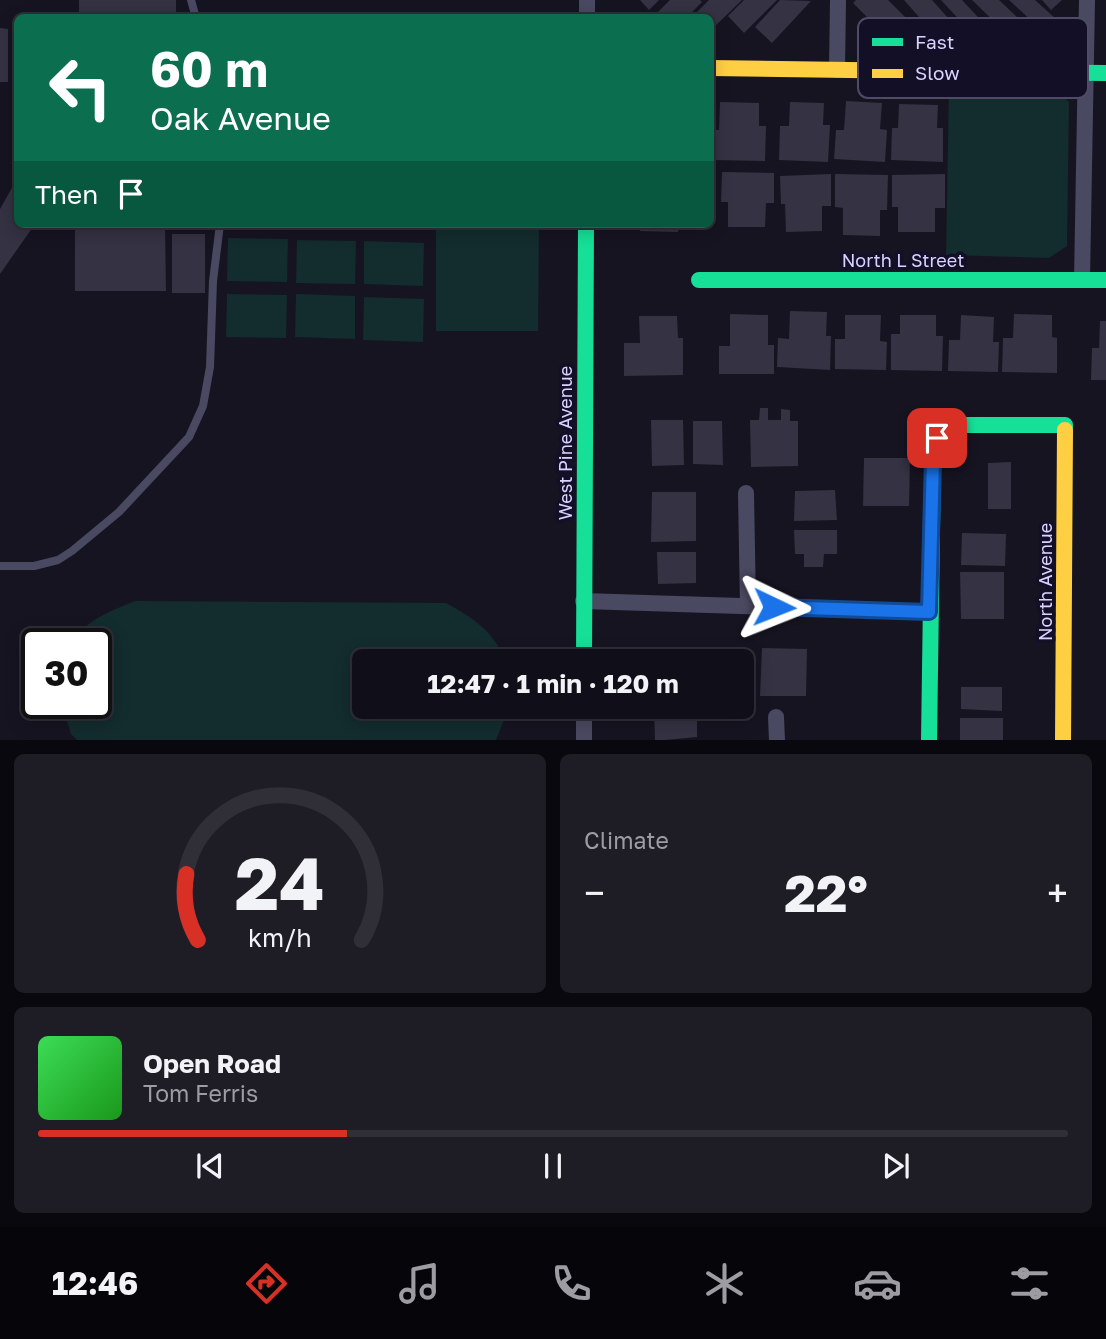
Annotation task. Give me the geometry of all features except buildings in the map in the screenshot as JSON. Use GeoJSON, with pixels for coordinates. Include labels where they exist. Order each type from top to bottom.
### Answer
{"type":"FeatureCollection","features":[{"type":"Feature","properties":{"kind":"street"},"geometry":{"type":"LineString","coordinates":[[837,70],[838,0]]}},
{"type":"Feature","properties":{"kind":"street"},"geometry":{"type":"LineString","coordinates":[[1087,0],[1087,18]]}},
{"type":"Feature","properties":{"kind":"street"},"geometry":{"type":"LineString","coordinates":[[714,68],[858,70]]}},
{"type":"Feature","properties":{"kind":"street"},"geometry":{"type":"LineString","coordinates":[[1088,73],[1106,74]]}},
{"type":"Feature","properties":{"kind":"street"},"geometry":{"type":"LineString","coordinates":[[1082,280],[1085,98]]}},
{"type":"Feature","properties":{"kind":"street","name":"West Pine Avenue"},"geometry":{"type":"LineString","coordinates":[[583,649],[586,228]]}},
{"type":"Feature","properties":{"kind":"street","name":"North L Street"},"geometry":{"type":"LineString","coordinates":[[699,280],[1106,280]]}},
{"type":"Feature","properties":{"kind":"street","name":"North Avenue"},"geometry":{"type":"LineString","coordinates":[[929,612],[933,459],[937,438],[946,429],[957,425],[1065,425],[1063,740]]}},
{"type":"Feature","properties":{"kind":"street"},"geometry":{"type":"LineString","coordinates":[[746,493],[748,606]]}},
{"type":"Feature","properties":{"kind":"street"},"geometry":{"type":"LineString","coordinates":[[583,601],[929,612],[929,740]]}},
{"type":"Feature","properties":{"kind":"street"},"geometry":{"type":"LineString","coordinates":[[776,717],[777,740]]}},
{"type":"Feature","properties":{"kind":"street"},"geometry":{"type":"LineString","coordinates":[[584,719],[584,740]]}},
{"type":"Feature","properties":{"kind":"lane"},"geometry":{"type":"LineString","coordinates":[[0,566],[34,566],[58,560],[72,551],[118,512],[189,437],[203,406],[210,367],[213,281],[220,228]]}},
{"type":"Feature","properties":{"kind":"green space"},"geometry":{"type":"Polygon","coordinates":[[[949,98],[1064,98],[1069,102],[1067,246],[1049,258],[946,255],[949,98]]]}},
{"type":"Feature","properties":{"kind":"green space"},"geometry":{"type":"Polygon","coordinates":[[[436,228],[539,228],[538,331],[436,331],[436,228]]]}},
{"type":"Feature","properties":{"kind":"green space"},"geometry":{"type":"Polygon","coordinates":[[[228,238],[288,239],[287,282],[227,281],[228,238]]]}},
{"type":"Feature","properties":{"kind":"green space"},"geometry":{"type":"Polygon","coordinates":[[[297,240],[356,241],[355,284],[296,283],[297,240]]]}},
{"type":"Feature","properties":{"kind":"green space"},"geometry":{"type":"Polygon","coordinates":[[[364,241],[424,243],[423,286],[364,284],[364,241]]]}},
{"type":"Feature","properties":{"kind":"green space"},"geometry":{"type":"Polygon","coordinates":[[[227,294],[287,295],[286,338],[226,337],[227,294]]]}},
{"type":"Feature","properties":{"kind":"green space"},"geometry":{"type":"Polygon","coordinates":[[[296,294],[355,296],[355,339],[295,337],[296,294]]]}},
{"type":"Feature","properties":{"kind":"green space"},"geometry":{"type":"Polygon","coordinates":[[[364,297],[424,299],[423,342],[363,340],[364,297]]]}},
{"type":"Feature","properties":{"kind":"green space"},"geometry":{"type":"Polygon","coordinates":[[[135,601],[446,603],[482,626],[500,649],[352,649],[352,719],[504,719],[496,740],[77,740],[71,734],[66,719],[112,719],[112,628],[85,628],[108,613],[135,601]]]}},
{"type":"Feature","properties":{"kind":"traffic: fast"},"geometry":{"type":"LineString","coordinates":[[1088,73],[1106,73]]}},
{"type":"Feature","properties":{"kind":"traffic: fast"},"geometry":{"type":"LineString","coordinates":[[584,649],[586,228]]}},
{"type":"Feature","properties":{"kind":"traffic: fast"},"geometry":{"type":"LineString","coordinates":[[699,280],[1106,280]]}},
{"type":"Feature","properties":{"kind":"traffic: fast"},"geometry":{"type":"LineString","coordinates":[[929,740],[933,459],[937,442],[946,430],[957,425],[1065,425],[1065,430]]}},
{"type":"Feature","properties":{"kind":"traffic: slow"},"geometry":{"type":"LineString","coordinates":[[714,68],[858,70]]}},
{"type":"Feature","properties":{"kind":"traffic: slow"},"geometry":{"type":"LineString","coordinates":[[1063,740],[1065,430]]}},
{"type":"Feature","properties":{"kind":"route"},"geometry":{"type":"LineString","coordinates":[[774,607],[929,612],[933,459],[937,438]]}}]}
